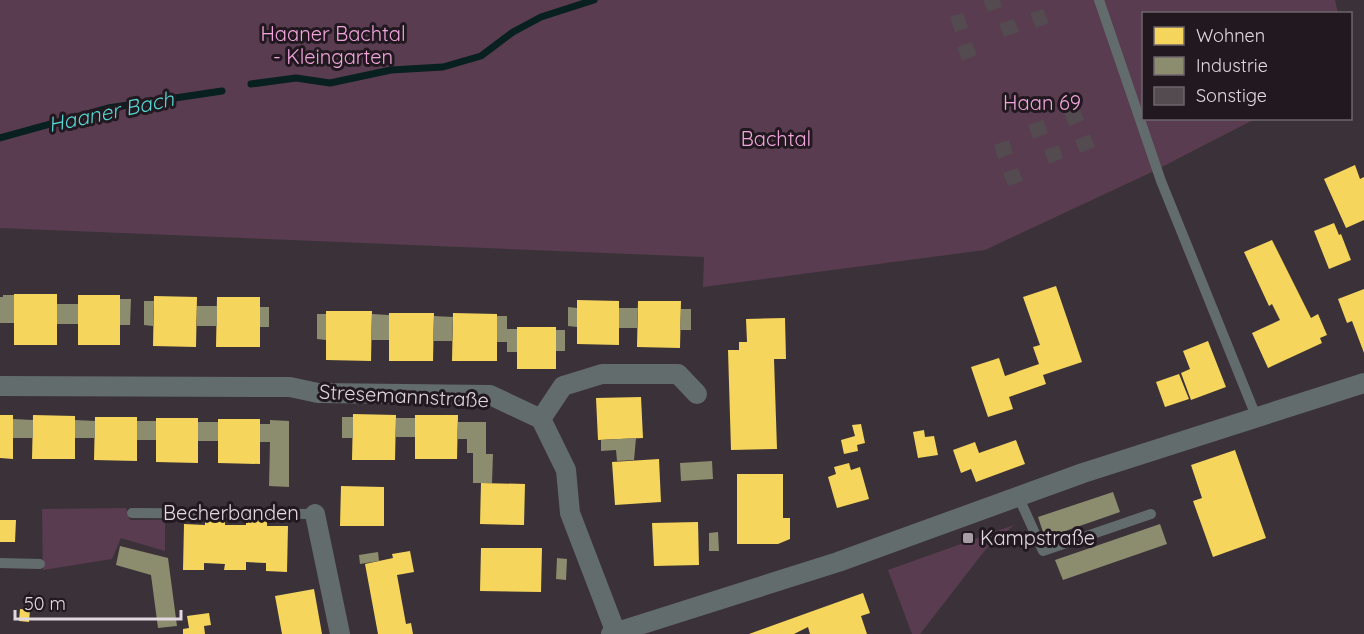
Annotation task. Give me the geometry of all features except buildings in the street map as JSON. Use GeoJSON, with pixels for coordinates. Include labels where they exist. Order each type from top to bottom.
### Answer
{"type":"FeatureCollection","features":[{"type":"Feature","properties":{"kind":"street"},"geometry":{"type":"LineString","coordinates":[[697,394],[678,374],[602,374],[563,386],[541,419],[566,470],[570,513],[614,633],[838,562],[1083,473],[1364,382]]}},
{"type":"Feature","properties":{"kind":"street","name":"Stresemannstraße"},"geometry":{"type":"LineString","coordinates":[[0,386],[290,387],[318,393],[490,395],[541,419]]}},
{"type":"Feature","properties":{"kind":"street","name":"Becherbanden"},"geometry":{"type":"LineString","coordinates":[[315,514],[340,634]]}},
{"type":"Feature","properties":{"kind":"lane"},"geometry":{"type":"LineString","coordinates":[[1099,0],[1161,181],[1256,416]]}},
{"type":"Feature","properties":{"kind":"lane"},"geometry":{"type":"LineString","coordinates":[[1019,498],[1042,551],[1151,514]]}},
{"type":"Feature","properties":{"kind":"lane","name":"Becherbanden"},"geometry":{"type":"LineString","coordinates":[[132,513],[315,514]]}},
{"type":"Feature","properties":{"kind":"lane"},"geometry":{"type":"LineString","coordinates":[[0,563],[40,564]]}},
{"type":"Feature","properties":{"kind":"green space","name":"Bachtal"},"geometry":{"type":"Polygon","coordinates":[[[0,0],[1335,0],[1338,12],[1142,12],[1142,120],[1253,120],[1152,172],[985,250],[703,287],[704,257],[0,228],[0,0]]]}},
{"type":"Feature","properties":{"kind":"green space"},"geometry":{"type":"Polygon","coordinates":[[[126,508],[130,520],[165,520],[165,551],[121,538],[112,559],[43,570],[42,509],[126,508]]]}},
{"type":"Feature","properties":{"kind":"green space"},"geometry":{"type":"Polygon","coordinates":[[[1014,525],[986,549],[920,634],[912,634],[888,570],[1014,525]]]}},
{"type":"Feature","properties":{"kind":"waterway","name":"Haaner Bach"},"geometry":{"type":"LineString","coordinates":[[251,84],[296,78],[330,83],[391,70],[443,67],[481,56],[513,32],[541,17],[594,0]]}},
{"type":"Feature","properties":{"kind":"waterway","name":"Haaner Bach"},"geometry":{"type":"LineString","coordinates":[[0,138],[108,108],[222,91]]}},
{"type":"Feature","properties":{"kind":"place","name":"Kampstraße"},"geometry":{"type":"Point","coordinates":[968,538]}},
{"type":"Feature","properties":{"kind":"park label","name":"Haaner Bachtal - Kleingarten"},"geometry":{"type":"Point","coordinates":[333,46]}},
{"type":"Feature","properties":{"kind":"park label","name":"Haan 69"},"geometry":{"type":"Point","coordinates":[1042,103]}}]}
